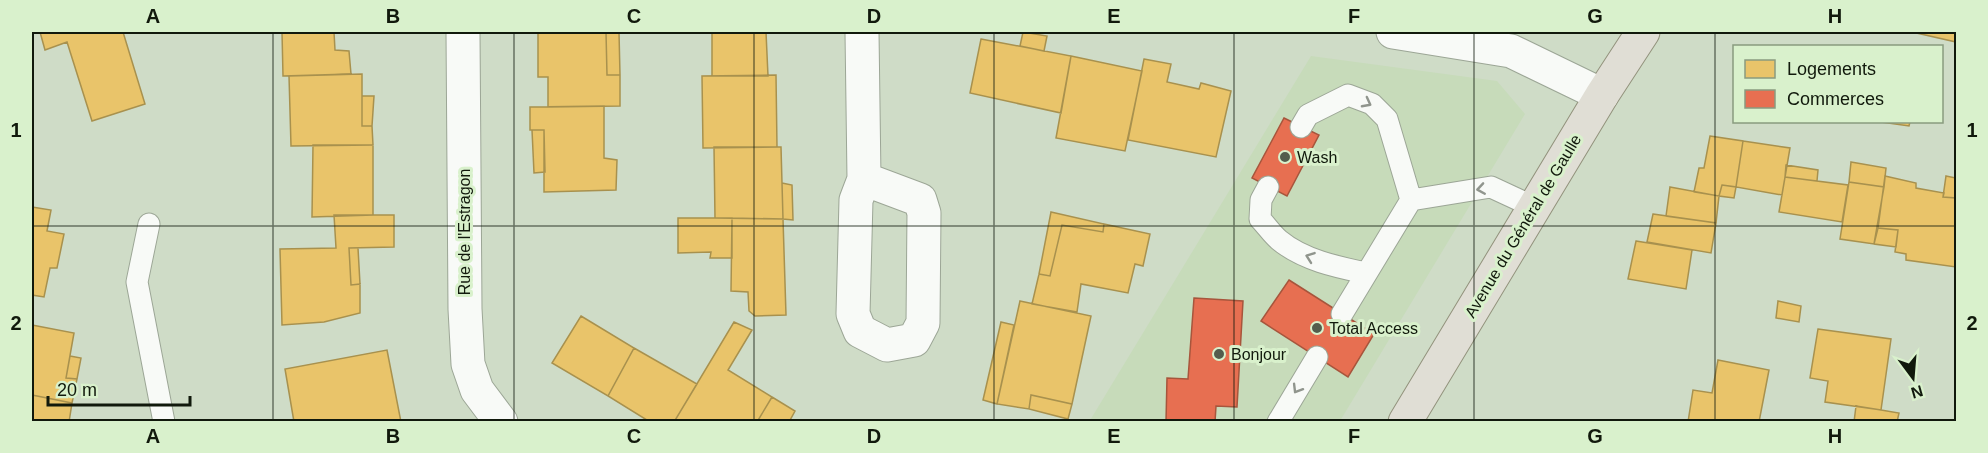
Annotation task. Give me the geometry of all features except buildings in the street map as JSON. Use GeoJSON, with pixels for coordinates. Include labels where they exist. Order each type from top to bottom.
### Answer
{"type":"FeatureCollection","features":[{"type":"Feature","properties":{"kind":"main road","name":"Avenue du Général de Gaulle"},"geometry":{"type":"LineString","coordinates":[[1405,422],[1602,95],[1634,34]]}},
{"type":"Feature","properties":{"kind":"street","name":"Rue de l'Estragon"},"geometry":{"type":"LineString","coordinates":[[463,32],[465,309],[468,364],[477,390],[501,422]]}},
{"type":"Feature","properties":{"kind":"street"},"geometry":{"type":"LineString","coordinates":[[862,32],[864,179],[856,200],[853,314],[860,331],[887,345],[914,340],[923,323],[924,213],[920,200],[864,179]]}},
{"type":"Feature","properties":{"kind":"street"},"geometry":{"type":"LineString","coordinates":[[1393,32],[1511,51],[1602,95]]}},
{"type":"Feature","properties":{"kind":"lane"},"geometry":{"type":"LineString","coordinates":[[1301,126],[1308,115],[1348,95],[1372,104],[1387,119],[1411,200],[1342,314]]}},
{"type":"Feature","properties":{"kind":"lane"},"geometry":{"type":"LineString","coordinates":[[1268,187],[1261,200],[1260,219],[1279,240],[1302,254],[1366,273]]}},
{"type":"Feature","properties":{"kind":"lane"},"geometry":{"type":"LineString","coordinates":[[1411,200],[1491,187],[1534,207]]}},
{"type":"Feature","properties":{"kind":"lane"},"geometry":{"type":"LineString","coordinates":[[149,224],[137,282],[164,422]]}},
{"type":"Feature","properties":{"kind":"lane"},"geometry":{"type":"LineString","coordinates":[[1278,422],[1317,357]]}},
{"type":"Feature","properties":{"kind":"shaded area"},"geometry":{"type":"Polygon","coordinates":[[[1311,56],[1497,81],[1525,114],[1340,421],[1089,422],[1311,56]]]}},
{"type":"Feature","properties":{"kind":"place","name":"Wash"},"geometry":{"type":"Point","coordinates":[1285,157]}},
{"type":"Feature","properties":{"kind":"place","name":"Total Access"},"geometry":{"type":"Point","coordinates":[1317,328]}},
{"type":"Feature","properties":{"kind":"place","name":"Bonjour"},"geometry":{"type":"Point","coordinates":[1219,354]}}]}
